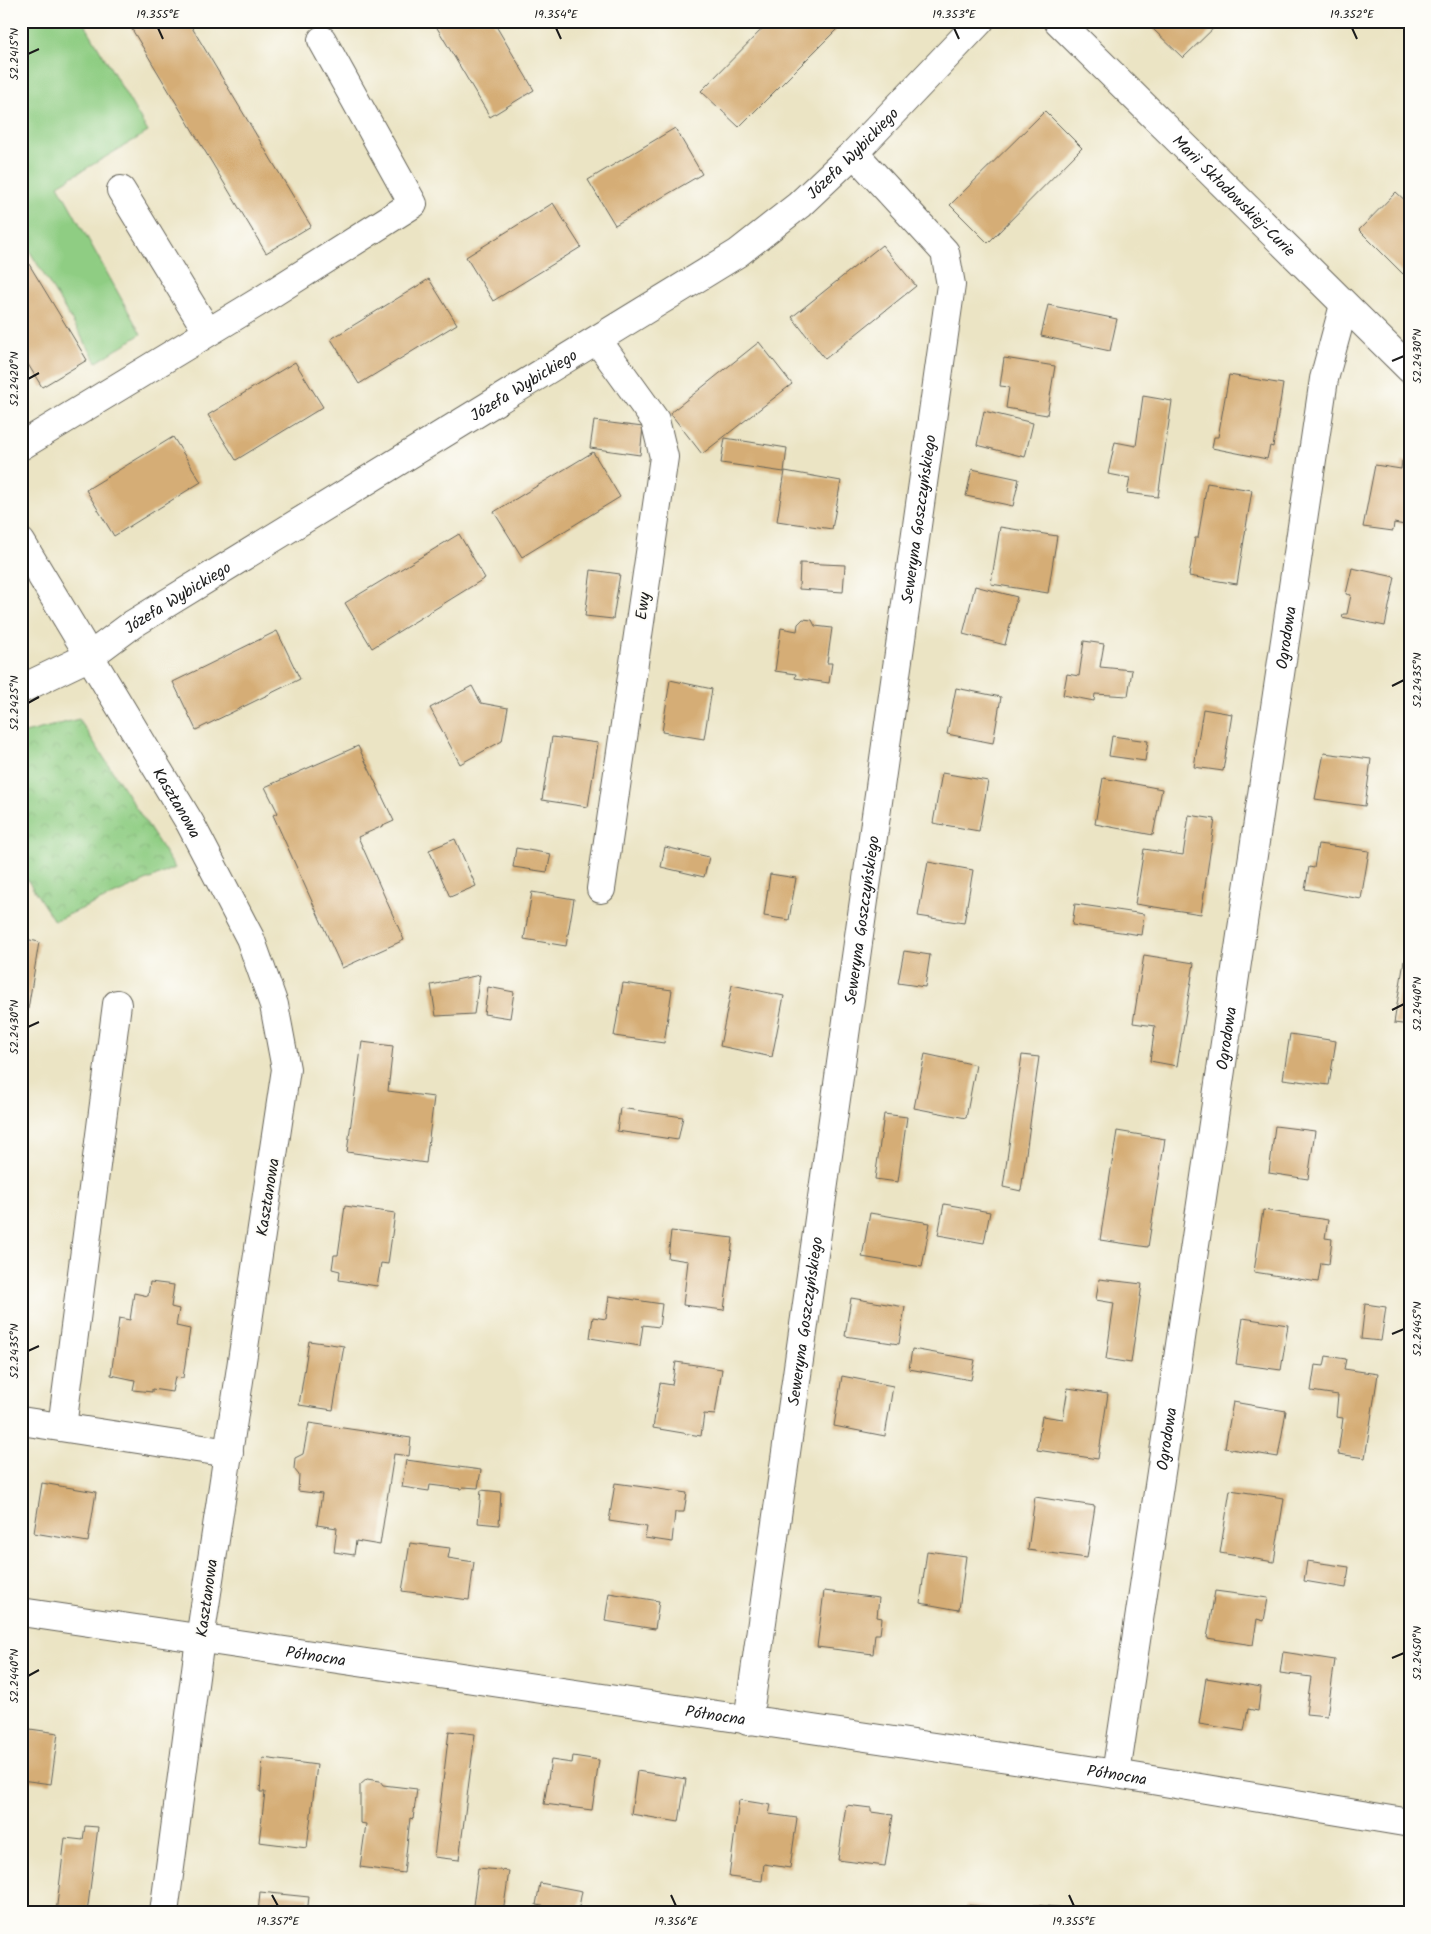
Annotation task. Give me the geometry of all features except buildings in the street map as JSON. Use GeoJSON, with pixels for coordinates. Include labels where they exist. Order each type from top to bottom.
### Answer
{"type":"FeatureCollection","features":[{"type":"Feature","properties":{"kind":"street","name":"Józefa Wybickiego"},"geometry":{"type":"LineString","coordinates":[[21,689],[90,656],[133,624],[598,341],[738,253],[799,205],[854,153],[980,21]]}},
{"type":"Feature","properties":{"kind":"street","name":"Marii Skłodowskiej-Curie"},"geometry":{"type":"LineString","coordinates":[[1058,21],[1410,369]]}},
{"type":"Feature","properties":{"kind":"street"},"geometry":{"type":"LineString","coordinates":[[21,446],[207,331],[260,301],[413,204],[322,40]]}},
{"type":"Feature","properties":{"kind":"street","name":"Seweryna Goszczyńskiego"},"geometry":{"type":"LineString","coordinates":[[748,1721],[951,285],[945,252],[854,153]]}},
{"type":"Feature","properties":{"kind":"street"},"geometry":{"type":"LineString","coordinates":[[121,190],[207,331]]}},
{"type":"Feature","properties":{"kind":"street","name":"Ogrodowa"},"geometry":{"type":"LineString","coordinates":[[1116,1774],[1324,379],[1344,305]]}},
{"type":"Feature","properties":{"kind":"street","name":"Ewy"},"geometry":{"type":"LineString","coordinates":[[598,341],[655,420],[664,457],[601,889]]}},
{"type":"Feature","properties":{"kind":"street","name":"Kasztanowa"},"geometry":{"type":"LineString","coordinates":[[21,542],[190,823],[250,938],[274,1005],[286,1069],[200,1639],[164,1913]]}},
{"type":"Feature","properties":{"kind":"street"},"geometry":{"type":"LineString","coordinates":[[62,1427],[117,1004]]}},
{"type":"Feature","properties":{"kind":"street"},"geometry":{"type":"LineString","coordinates":[[21,1421],[229,1453]]}},
{"type":"Feature","properties":{"kind":"street","name":"Północna"},"geometry":{"type":"LineString","coordinates":[[21,1612],[1116,1774],[1410,1823]]}},
{"type":"Feature","properties":{"kind":"green space"},"geometry":{"type":"Polygon","coordinates":[[[26,21],[83,21],[148,132],[58,185],[141,334],[97,362],[21,237],[21,31],[28,27],[26,21]]]}},
{"type":"Feature","properties":{"kind":"green space"},"geometry":{"type":"Polygon","coordinates":[[[79,719],[175,868],[54,921],[21,870],[21,734],[79,719]]]}}]}
